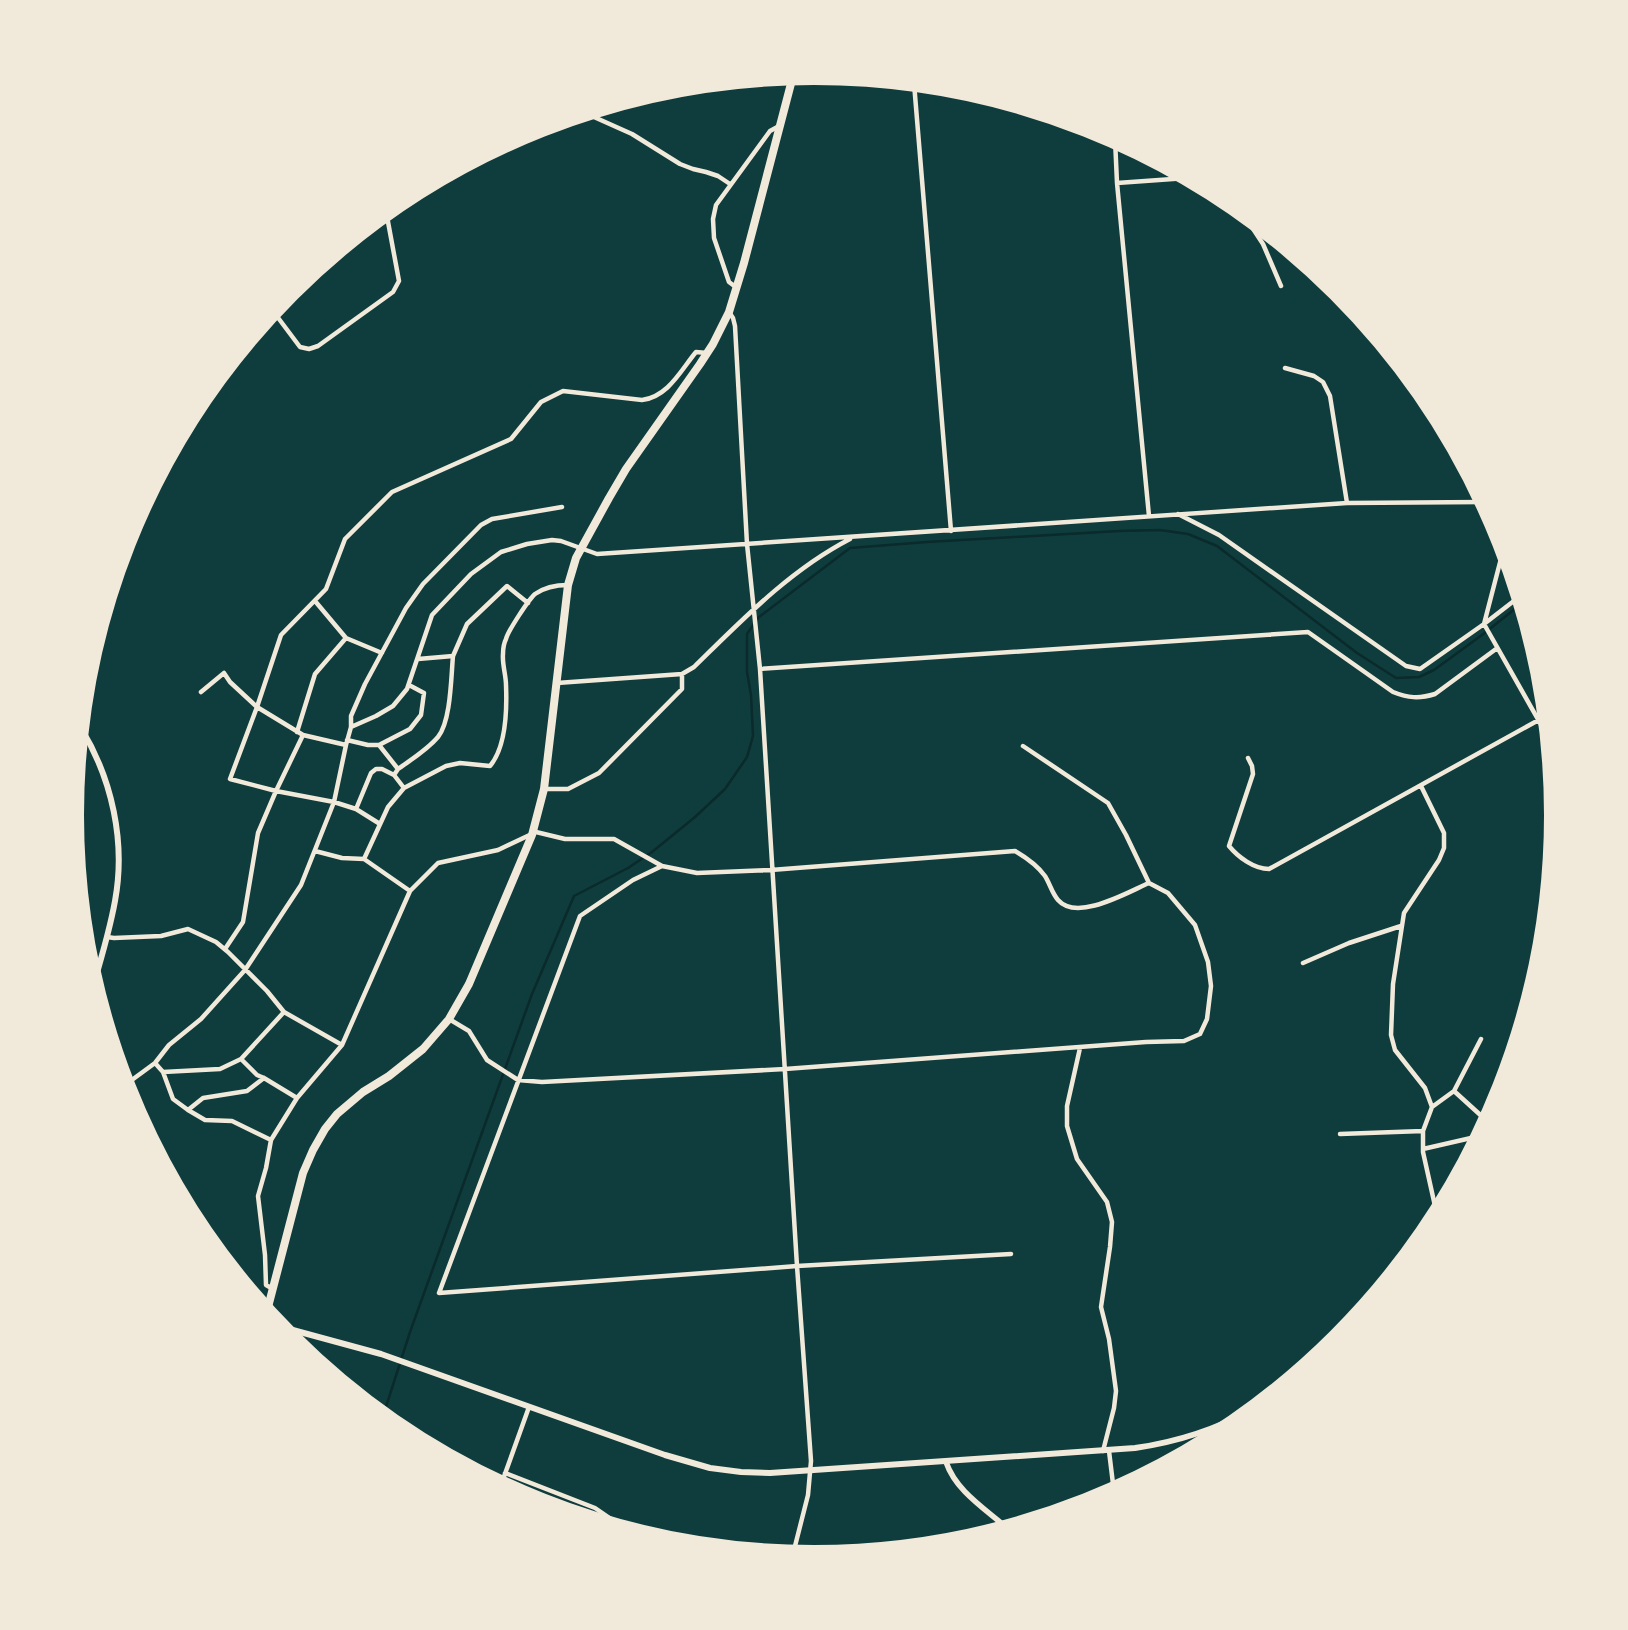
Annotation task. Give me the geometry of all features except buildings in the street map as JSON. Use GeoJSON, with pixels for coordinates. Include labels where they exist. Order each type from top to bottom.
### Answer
{"type":"FeatureCollection","features":[{"type":"Feature","properties":{"kind":"main road"},"geometry":{"type":"LineString","coordinates":[[268,1304],[303,1173],[325,1129],[351,1101],[389,1076],[423,1049],[449,1019],[469,984],[532,835],[544,789],[568,585],[576,558],[626,469],[707,353],[729,312],[791,83]]}},
{"type":"Feature","properties":{"kind":"main road"},"geometry":{"type":"LineString","coordinates":[[86,736],[92,746],[108,787],[116,827],[117,884],[107,937],[98,970]]}},
{"type":"Feature","properties":{"kind":"main road"},"geometry":{"type":"LineString","coordinates":[[293,1330],[381,1354],[665,1455],[710,1468],[755,1473],[1106,1451],[1154,1445],[1189,1436],[1221,1424]]}},
{"type":"Feature","properties":{"kind":"street"},"geometry":{"type":"LineString","coordinates":[[915,90],[950,531]]}},
{"type":"Feature","properties":{"kind":"street"},"geometry":{"type":"LineString","coordinates":[[591,117],[632,134],[680,164],[718,176],[730,184]]}},
{"type":"Feature","properties":{"kind":"street"},"geometry":{"type":"LineString","coordinates":[[737,288],[729,282],[712,228],[716,205],[770,131],[781,125]]}},
{"type":"Feature","properties":{"kind":"street"},"geometry":{"type":"LineString","coordinates":[[1115,148],[1117,183],[1150,516]]}},
{"type":"Feature","properties":{"kind":"street"},"geometry":{"type":"LineString","coordinates":[[1117,183],[1177,179]]}},
{"type":"Feature","properties":{"kind":"street"},"geometry":{"type":"LineString","coordinates":[[277,317],[300,347],[309,349],[318,346],[393,292],[399,281],[388,220]]}},
{"type":"Feature","properties":{"kind":"street"},"geometry":{"type":"LineString","coordinates":[[1253,229],[1263,244],[1281,286]]}},
{"type":"Feature","properties":{"kind":"street"},"geometry":{"type":"LineString","coordinates":[[729,312],[735,326],[748,544],[760,669],[771,870],[811,1470],[808,1495],[795,1547]]}},
{"type":"Feature","properties":{"kind":"street"},"geometry":{"type":"LineString","coordinates":[[380,824],[356,810],[334,802],[276,791],[230,779],[258,707],[281,635],[326,589],[345,539],[392,492],[511,439],[541,402],[563,391],[642,400],[649,399],[659,396],[667,389],[696,352],[707,353]]}},
{"type":"Feature","properties":{"kind":"street"},"geometry":{"type":"LineString","coordinates":[[1285,368],[1314,376],[1323,382],[1330,396],[1347,503]]}},
{"type":"Feature","properties":{"kind":"street"},"geometry":{"type":"LineString","coordinates":[[351,727],[393,706],[408,685],[432,615],[471,574],[501,552],[527,544],[552,540],[561,541],[597,554],[1347,503],[1476,502]]}},
{"type":"Feature","properties":{"kind":"street"},"geometry":{"type":"LineString","coordinates":[[131,1080],[155,1063],[169,1045],[201,1019],[245,970],[301,884],[334,802],[352,716],[365,684],[406,608],[423,584],[480,525],[492,519],[562,507]]}},
{"type":"Feature","properties":{"kind":"street"},"geometry":{"type":"LineString","coordinates":[[1178,514],[1219,535],[1406,666],[1412,668],[1420,669],[1515,600]]}},
{"type":"Feature","properties":{"kind":"street"},"geometry":{"type":"LineString","coordinates":[[557,683],[682,674],[694,667],[754,608],[827,551],[854,537]]}},
{"type":"Feature","properties":{"kind":"street"},"geometry":{"type":"LineString","coordinates":[[1501,560],[1484,624],[1496,649],[1541,724]]}},
{"type":"Feature","properties":{"kind":"street"},"geometry":{"type":"LineString","coordinates":[[364,859],[388,807],[404,788],[446,766],[460,763],[490,766],[494,762],[501,744],[506,716],[506,684],[502,655],[506,638],[533,596],[541,590],[557,585],[568,585]]}},
{"type":"Feature","properties":{"kind":"street"},"geometry":{"type":"LineString","coordinates":[[394,776],[398,769],[421,753],[439,736],[446,720],[453,656],[467,624],[507,586],[528,603]]}},
{"type":"Feature","properties":{"kind":"street"},"geometry":{"type":"LineString","coordinates":[[315,601],[346,638],[382,652]]}},
{"type":"Feature","properties":{"kind":"street"},"geometry":{"type":"LineString","coordinates":[[760,669],[1308,632],[1393,692],[1408,698],[1423,698],[1435,694],[1496,649]]}},
{"type":"Feature","properties":{"kind":"street"},"geometry":{"type":"LineString","coordinates":[[297,732],[315,674],[346,638]]}},
{"type":"Feature","properties":{"kind":"street"},"geometry":{"type":"LineString","coordinates":[[418,659],[453,656]]}},
{"type":"Feature","properties":{"kind":"street"},"geometry":{"type":"LineString","coordinates":[[201,692],[224,673],[230,682],[258,707],[303,735],[347,743],[379,745],[410,729],[421,715],[424,693],[408,685]]}},
{"type":"Feature","properties":{"kind":"street"},"geometry":{"type":"LineString","coordinates":[[544,789],[568,789],[598,773],[682,689],[682,674]]}},
{"type":"Feature","properties":{"kind":"street"},"geometry":{"type":"LineString","coordinates":[[1248,758],[1253,774],[1229,846],[1236,855],[1262,869],[1269,869],[1538,720]]}},
{"type":"Feature","properties":{"kind":"street"},"geometry":{"type":"LineString","coordinates":[[225,949],[243,922],[258,833],[303,735]]}},
{"type":"Feature","properties":{"kind":"street"},"geometry":{"type":"LineString","coordinates":[[379,745],[398,769]]}},
{"type":"Feature","properties":{"kind":"street"},"geometry":{"type":"LineString","coordinates":[[449,1019],[469,1031],[487,1060],[518,1080],[542,1082],[785,1068],[1184,1041],[1200,1034],[1207,1020],[1211,986],[1208,962],[1194,925],[1168,893],[1149,883],[1108,803],[1023,746]]}},
{"type":"Feature","properties":{"kind":"street"},"geometry":{"type":"LineString","coordinates":[[356,810],[371,773],[376,769],[382,769],[394,776],[404,788]]}},
{"type":"Feature","properties":{"kind":"street"},"geometry":{"type":"LineString","coordinates":[[1421,786],[1444,833],[1444,848],[1439,860],[1404,913],[1393,984],[1391,1035],[1395,1050],[1425,1088],[1432,1107]]}},
{"type":"Feature","properties":{"kind":"street"},"geometry":{"type":"LineString","coordinates":[[273,1289],[266,1285],[265,1255],[258,1196],[271,1140],[297,1098],[342,1045],[410,891],[438,863],[498,850],[536,832],[565,839],[614,839],[662,866],[697,873],[771,870],[1015,851],[1033,862],[1045,876],[1057,899],[1062,904],[1073,908],[1092,907],[1149,883]]}},
{"type":"Feature","properties":{"kind":"street"},"geometry":{"type":"LineString","coordinates":[[315,851],[342,858],[364,859],[410,891]]}},
{"type":"Feature","properties":{"kind":"street"},"geometry":{"type":"LineString","coordinates":[[662,866],[633,880],[580,916],[439,1293],[797,1266],[1011,1254]]}},
{"type":"Feature","properties":{"kind":"street"},"geometry":{"type":"LineString","coordinates":[[1303,963],[1349,943],[1401,926]]}},
{"type":"Feature","properties":{"kind":"street"},"geometry":{"type":"LineString","coordinates":[[107,937],[161,936],[188,929],[216,942],[225,949],[267,991],[284,1012],[342,1045]]}},
{"type":"Feature","properties":{"kind":"street"},"geometry":{"type":"LineString","coordinates":[[163,1072],[220,1069],[241,1059],[284,1012]]}},
{"type":"Feature","properties":{"kind":"street"},"geometry":{"type":"LineString","coordinates":[[1435,1204],[1423,1149],[1423,1131],[1432,1107],[1454,1091],[1480,1039]]}},
{"type":"Feature","properties":{"kind":"street"},"geometry":{"type":"LineString","coordinates":[[1080,1048],[1067,1106],[1067,1126],[1077,1159],[1106,1202],[1112,1222],[1101,1307],[1109,1339],[1116,1391],[1106,1451],[1112,1484]]}},
{"type":"Feature","properties":{"kind":"street"},"geometry":{"type":"LineString","coordinates":[[241,1059],[257,1075],[297,1098]]}},
{"type":"Feature","properties":{"kind":"street"},"geometry":{"type":"LineString","coordinates":[[155,1063],[163,1072],[173,1099],[188,1110],[205,1120],[232,1121],[271,1140]]}},
{"type":"Feature","properties":{"kind":"street"},"geometry":{"type":"LineString","coordinates":[[188,1110],[203,1098],[247,1091],[264,1078]]}},
{"type":"Feature","properties":{"kind":"street"},"geometry":{"type":"LineString","coordinates":[[1454,1091],[1481,1116]]}},
{"type":"Feature","properties":{"kind":"street"},"geometry":{"type":"LineString","coordinates":[[1340,1134],[1423,1131]]}},
{"type":"Feature","properties":{"kind":"street"},"geometry":{"type":"LineString","coordinates":[[1423,1149],[1471,1138]]}},
{"type":"Feature","properties":{"kind":"street"},"geometry":{"type":"LineString","coordinates":[[504,1479],[529,1407]]}},
{"type":"Feature","properties":{"kind":"street"},"geometry":{"type":"LineString","coordinates":[[946,1462],[963,1491],[1002,1524]]}},
{"type":"Feature","properties":{"kind":"street"},"geometry":{"type":"LineString","coordinates":[[506,1474],[595,1508],[609,1519]]}},
{"type":"Feature","properties":{"kind":"waterway"},"geometry":{"type":"LineString","coordinates":[[385,1408],[410,1332],[532,994],[574,896],[628,868],[652,852],[695,817],[725,789],[747,757],[753,736],[751,695],[747,672],[747,634],[759,617],[850,548],[1119,531],[1160,530],[1188,534],[1217,546],[1357,653],[1396,678],[1419,677],[1434,670],[1517,607]]}}]}
